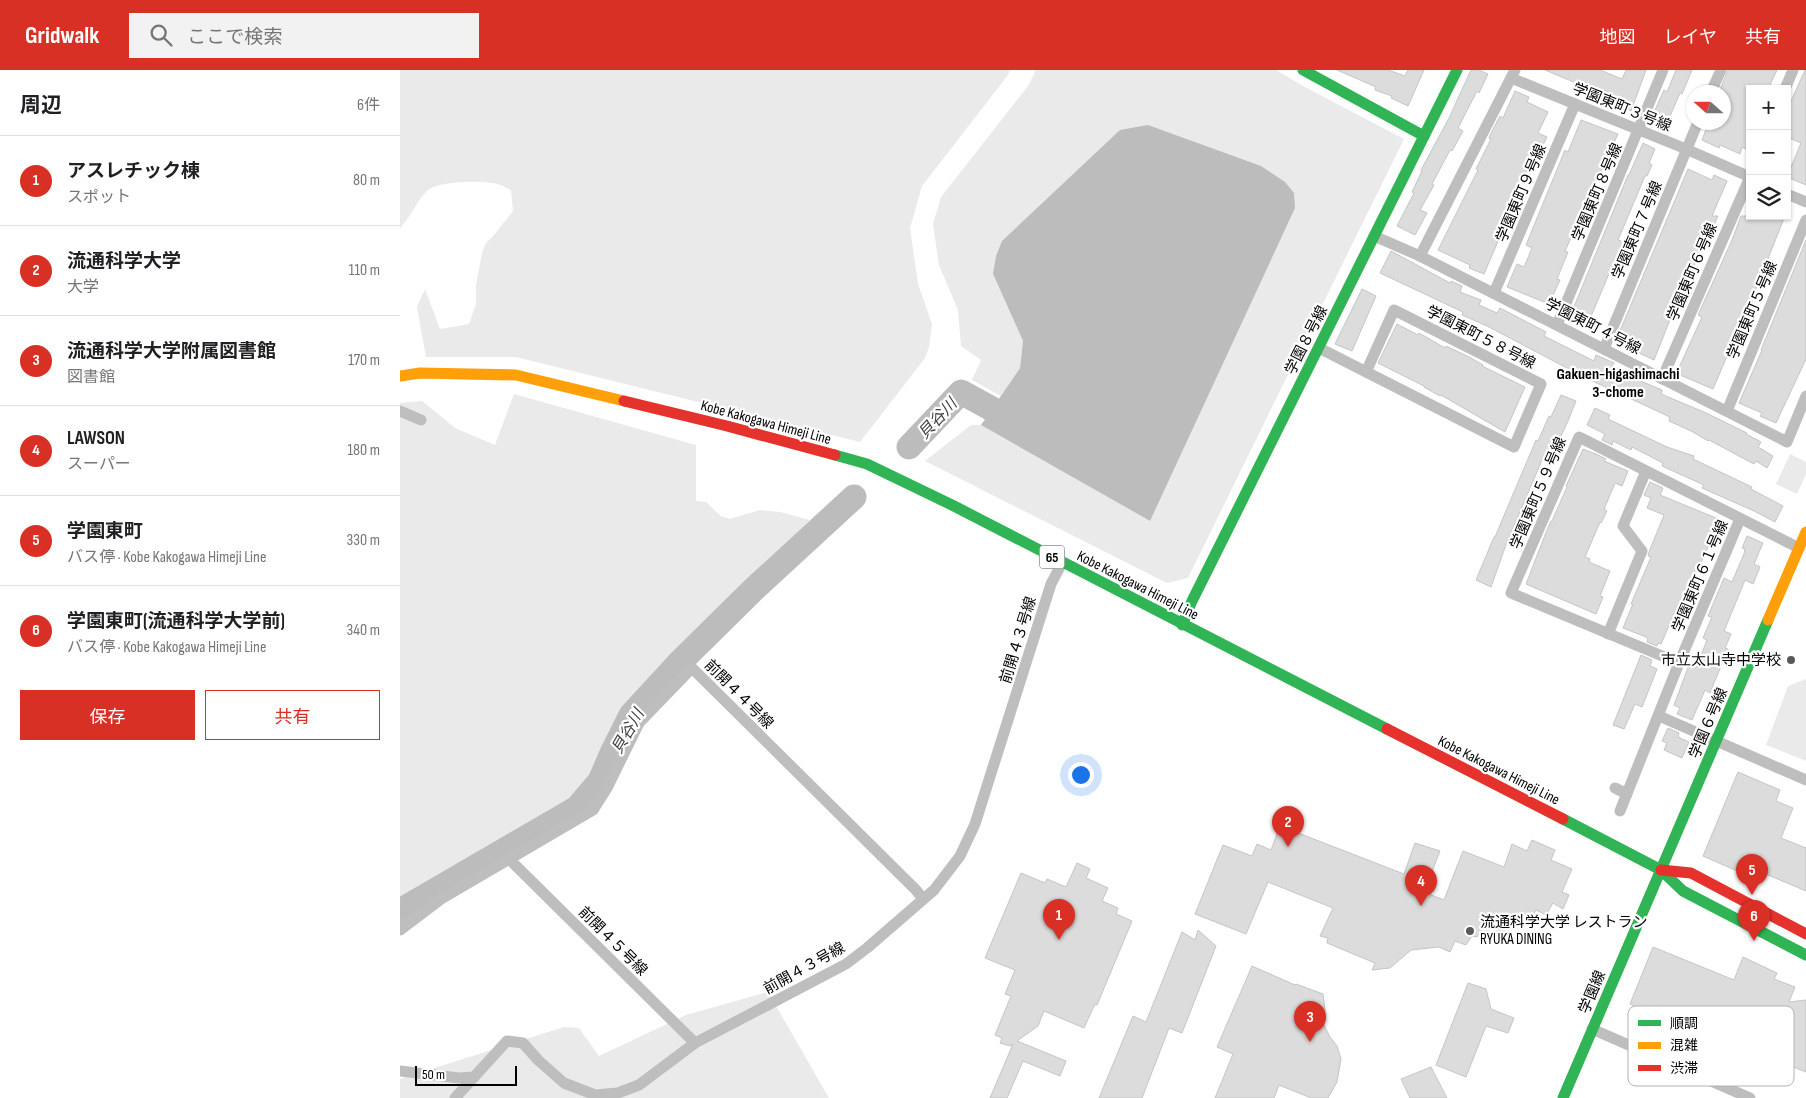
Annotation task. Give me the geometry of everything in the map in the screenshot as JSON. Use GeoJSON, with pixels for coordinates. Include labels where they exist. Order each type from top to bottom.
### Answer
{"type":"FeatureCollection","features":[{"type":"Feature","properties":{"kind":"main road","name":"学園８号線"},"geometry":{"type":"LineString","coordinates":[[1182,625],[1192,601],[1458,70]]}},
{"type":"Feature","properties":{"kind":"main road"},"geometry":{"type":"LineString","coordinates":[[1310,72],[1424,136]]}},
{"type":"Feature","properties":{"kind":"main road","name":"Kobe Kakogawa Himeji Line"},"geometry":{"type":"LineString","coordinates":[[400,376],[420,372],[516,375],[727,426],[867,464],[954,506],[1661,870],[1683,891],[1806,955]]}},
{"type":"Feature","properties":{"kind":"main road","name":"学園６号線"},"geometry":{"type":"LineString","coordinates":[[1661,870],[1806,532]]}},
{"type":"Feature","properties":{"kind":"main road","name":"Kobe Kakogawa Himeji Line"},"geometry":{"type":"LineString","coordinates":[[1661,870],[1691,873],[1806,934]]}},
{"type":"Feature","properties":{"kind":"main road","name":"学園線"},"geometry":{"type":"LineString","coordinates":[[1562,1098],[1661,870]]}},
{"type":"Feature","properties":{"kind":"street","name":"学園東町８号線"},"geometry":{"type":"LineString","coordinates":[[1557,325],[1663,70]]}},
{"type":"Feature","properties":{"kind":"street"},"geometry":{"type":"LineString","coordinates":[[1714,85],[1721,70]]}},
{"type":"Feature","properties":{"kind":"street"},"geometry":{"type":"LineString","coordinates":[[1787,85],[1793,70]]}},
{"type":"Feature","properties":{"kind":"street","name":"学園東町３号線"},"geometry":{"type":"LineString","coordinates":[[1513,74],[1575,104],[1746,175]]}},
{"type":"Feature","properties":{"kind":"street"},"geometry":{"type":"LineString","coordinates":[[1420,256],[1513,74]]}},
{"type":"Feature","properties":{"kind":"street","name":"学園東町９号線"},"geometry":{"type":"LineString","coordinates":[[1494,293],[1575,104]]}},
{"type":"Feature","properties":{"kind":"street","name":"学園東町７号線"},"geometry":{"type":"LineString","coordinates":[[1604,349],[1694,130]]}},
{"type":"Feature","properties":{"kind":"street","name":"学園東町６号線"},"geometry":{"type":"LineString","coordinates":[[1662,379],[1746,186]]}},
{"type":"Feature","properties":{"kind":"street"},"geometry":{"type":"LineString","coordinates":[[1791,196],[1806,202]]}},
{"type":"Feature","properties":{"kind":"street","name":"学園東町５号線"},"geometry":{"type":"LineString","coordinates":[[1726,411],[1806,220]]}},
{"type":"Feature","properties":{"kind":"street","name":"学園東町４号線"},"geometry":{"type":"LineString","coordinates":[[1374,236],[1420,256],[1786,442],[1806,396]]}},
{"type":"Feature","properties":{"kind":"street","name":"学園東町５８号線"},"geometry":{"type":"LineString","coordinates":[[1319,348],[1366,372],[1514,447],[1540,384],[1394,310],[1366,372]]}},
{"type":"Feature","properties":{"kind":"street"},"geometry":{"type":"LineString","coordinates":[[400,411],[421,420]]}},
{"type":"Feature","properties":{"kind":"street","name":"学園東町５９号線"},"geometry":{"type":"LineString","coordinates":[[1679,663],[1511,594],[1579,436],[1799,548]]}},
{"type":"Feature","properties":{"kind":"street"},"geometry":{"type":"LineString","coordinates":[[1608,634],[1642,551],[1623,526],[1646,470]]}},
{"type":"Feature","properties":{"kind":"street","name":"学園東町６１号線"},"geometry":{"type":"LineString","coordinates":[[1620,811],[1679,663],[1740,519]]}},
{"type":"Feature","properties":{"kind":"street","name":"前開４３号線"},"geometry":{"type":"LineString","coordinates":[[455,1098],[508,1042],[523,1043],[538,1060],[564,1083],[595,1094],[618,1093],[639,1085],[695,1043],[846,964],[868,948],[934,890],[960,856],[975,824],[1051,584],[1062,563]]}},
{"type":"Feature","properties":{"kind":"street","name":"前開４４号線"},"geometry":{"type":"LineString","coordinates":[[400,930],[441,899],[593,810],[607,788],[639,723],[692,668],[923,899]]}},
{"type":"Feature","properties":{"kind":"street"},"geometry":{"type":"LineString","coordinates":[[1659,716],[1806,780]]}},
{"type":"Feature","properties":{"kind":"street"},"geometry":{"type":"LineString","coordinates":[[1615,788],[1627,794]]}},
{"type":"Feature","properties":{"kind":"street","name":"前開４５号線"},"geometry":{"type":"LineString","coordinates":[[510,860],[695,1043]]}},
{"type":"Feature","properties":{"kind":"street"},"geometry":{"type":"LineString","coordinates":[[1592,1029],[1628,1045]]}},
{"type":"Feature","properties":{"kind":"street"},"geometry":{"type":"LineString","coordinates":[[400,1071],[459,1078],[474,1077]]}},
{"type":"Feature","properties":{"kind":"street"},"geometry":{"type":"LineString","coordinates":[[1723,1086],[1750,1098]]}},
{"type":"Feature","properties":{"kind":"shaded area"},"geometry":{"type":"Polygon","coordinates":[[[400,70],[1010,70],[922,186],[910,228],[918,284],[932,324],[929,347],[925,358],[860,442],[516,357],[426,357],[417,307],[425,289],[440,329],[469,324],[476,304],[476,285],[482,253],[486,243],[513,211],[511,190],[499,184],[482,182],[451,183],[428,190],[400,228],[400,70]]]}},
{"type":"Feature","properties":{"kind":"shaded area"},"geometry":{"type":"Polygon","coordinates":[[[1036,70],[1276,70],[1404,139],[1188,578],[1167,583],[925,461],[971,425],[981,425],[1150,521],[993,274],[1023,341],[1020,368],[1001,396],[972,380],[981,360],[961,346],[958,310],[939,265],[933,224],[941,197],[1028,86],[1036,70]]]}},
{"type":"Feature","properties":{"kind":"shaded area"},"geometry":{"type":"Polygon","coordinates":[[[1148,125],[1261,166],[1285,182],[1294,193],[1295,208],[1150,521],[981,425],[1020,368],[1023,341],[993,274],[996,256],[1002,241],[1120,130],[1148,125]]]}},
{"type":"Feature","properties":{"kind":"shaded area"},"geometry":{"type":"Polygon","coordinates":[[[514,394],[696,445],[696,501],[706,502],[721,516],[730,519],[760,510],[780,512],[810,520],[626,705],[594,779],[567,807],[400,906],[400,403],[422,401],[455,428],[495,445],[514,394]]]}},
{"type":"Feature","properties":{"kind":"shaded area"},"geometry":{"type":"Polygon","coordinates":[[[1790,454],[1806,462],[1806,474],[1797,494],[1776,484],[1790,454]]]}},
{"type":"Feature","properties":{"kind":"shaded area"},"geometry":{"type":"Polygon","coordinates":[[[1806,679],[1806,761],[1766,745],[1788,686],[1806,679]]]}},
{"type":"Feature","properties":{"kind":"shaded area"},"geometry":{"type":"Polygon","coordinates":[[[768,992],[829,1098],[400,1098],[400,1079],[564,1027],[579,1028],[599,1056],[686,1015],[768,992]]]}},
{"type":"Feature","properties":{"kind":"building"},"geometry":{"type":"Polygon","coordinates":[[[1337,70],[1388,70],[1405,76],[1408,70],[1424,70],[1408,106],[1391,98],[1392,96],[1375,90],[1376,87],[1337,70]]]}},
{"type":"Feature","properties":{"kind":"building"},"geometry":{"type":"Polygon","coordinates":[[[1471,70],[1479,70],[1488,74],[1458,128],[1463,131],[1452,151],[1450,150],[1420,210],[1427,213],[1415,235],[1397,226],[1414,193],[1412,192],[1421,170],[1449,118],[1471,70]]]}},
{"type":"Feature","properties":{"kind":"building"},"geometry":{"type":"Polygon","coordinates":[[[1545,70],[1600,70],[1622,79],[1626,70],[1646,70],[1631,111],[1612,103],[1615,95],[1578,79],[1576,83],[1545,70]]]}},
{"type":"Feature","properties":{"kind":"building"},"geometry":{"type":"Polygon","coordinates":[[[1676,70],[1692,70],[1667,123],[1652,117],[1664,90],[1667,92],[1676,70]]]}},
{"type":"Feature","properties":{"kind":"building"},"geometry":{"type":"Polygon","coordinates":[[[1728,70],[1777,70],[1770,85],[1746,85],[1746,149],[1742,147],[1740,154],[1720,145],[1719,148],[1702,140],[1706,130],[1731,130],[1731,85],[1722,85],[1728,70]]]}},
{"type":"Feature","properties":{"kind":"building"},"geometry":{"type":"Polygon","coordinates":[[[1806,70],[1806,185],[1791,179],[1791,167],[1801,143],[1791,139],[1791,101],[1806,70]]]}},
{"type":"Feature","properties":{"kind":"building"},"geometry":{"type":"Polygon","coordinates":[[[1515,91],[1529,97],[1527,102],[1548,112],[1538,133],[1547,137],[1541,149],[1538,147],[1534,154],[1502,224],[1505,225],[1484,274],[1469,268],[1470,265],[1438,250],[1478,170],[1476,169],[1491,139],[1489,138],[1492,131],[1500,116],[1503,118],[1515,91]]]}},
{"type":"Feature","properties":{"kind":"building"},"geometry":{"type":"Polygon","coordinates":[[[1581,120],[1618,134],[1565,251],[1568,252],[1557,279],[1560,280],[1549,304],[1507,287],[1517,264],[1524,267],[1532,248],[1526,245],[1565,150],[1568,152],[1581,120]]]}},
{"type":"Feature","properties":{"kind":"building"},"geometry":{"type":"Polygon","coordinates":[[[1643,143],[1655,149],[1649,163],[1652,165],[1647,176],[1645,176],[1618,240],[1624,242],[1587,326],[1569,319],[1643,143]]]}},
{"type":"Feature","properties":{"kind":"building"},"geometry":{"type":"Polygon","coordinates":[[[1688,169],[1712,180],[1714,175],[1727,181],[1712,216],[1718,216],[1693,268],[1691,267],[1654,360],[1639,353],[1641,348],[1617,338],[1688,169]]]}},
{"type":"Feature","properties":{"kind":"building"},"geometry":{"type":"Polygon","coordinates":[[[1741,216],[1746,216],[1746,220],[1783,220],[1755,291],[1757,291],[1749,310],[1747,309],[1713,389],[1677,372],[1702,317],[1698,315],[1741,216]]]}},
{"type":"Feature","properties":{"kind":"building"},"geometry":{"type":"Polygon","coordinates":[[[1806,240],[1806,359],[1776,423],[1760,416],[1762,413],[1739,403],[1806,240]]]}},
{"type":"Feature","properties":{"kind":"building"},"geometry":{"type":"Polygon","coordinates":[[[1391,251],[1450,283],[1451,281],[1462,286],[1460,292],[1481,300],[1479,305],[1497,313],[1500,308],[1546,332],[1544,336],[1594,361],[1596,355],[1614,363],[1612,366],[1639,377],[1638,380],[1662,390],[1661,394],[1747,433],[1761,442],[1758,447],[1773,456],[1767,468],[1756,461],[1754,464],[1708,441],[1669,421],[1670,417],[1586,378],[1487,326],[1462,315],[1463,312],[1380,273],[1391,251]]]}},
{"type":"Feature","properties":{"kind":"building"},"geometry":{"type":"Polygon","coordinates":[[[1362,289],[1376,296],[1352,351],[1335,344],[1362,289]]]}},
{"type":"Feature","properties":{"kind":"building"},"geometry":{"type":"Polygon","coordinates":[[[1397,324],[1418,335],[1419,333],[1445,348],[1446,346],[1469,357],[1482,366],[1525,387],[1505,432],[1441,395],[1378,363],[1397,324]]]}},
{"type":"Feature","properties":{"kind":"building"},"geometry":{"type":"Polygon","coordinates":[[[1561,395],[1576,401],[1549,462],[1542,460],[1507,542],[1491,587],[1476,580],[1536,440],[1538,441],[1561,395]]]}},
{"type":"Feature","properties":{"kind":"building"},"geometry":{"type":"Polygon","coordinates":[[[1595,408],[1610,415],[1608,419],[1667,447],[1694,456],[1693,459],[1752,487],[1751,489],[1783,506],[1775,522],[1702,488],[1704,485],[1662,466],[1663,463],[1632,447],[1631,450],[1613,441],[1612,445],[1602,440],[1605,434],[1587,425],[1595,408]]]}},
{"type":"Feature","properties":{"kind":"building"},"geometry":{"type":"Polygon","coordinates":[[[1583,449],[1606,459],[1604,461],[1628,471],[1622,486],[1615,483],[1604,509],[1607,511],[1600,522],[1585,557],[1590,559],[1589,562],[1610,571],[1600,596],[1603,597],[1596,614],[1526,584],[1547,530],[1583,449]]]}},
{"type":"Feature","properties":{"kind":"building"},"geometry":{"type":"Polygon","coordinates":[[[1650,482],[1663,488],[1660,495],[1721,520],[1693,579],[1691,578],[1682,601],[1680,600],[1661,644],[1658,643],[1657,646],[1647,642],[1648,639],[1646,637],[1623,628],[1651,557],[1648,556],[1649,552],[1664,515],[1647,508],[1651,498],[1644,495],[1650,482]]]}},
{"type":"Feature","properties":{"kind":"building"},"geometry":{"type":"Polygon","coordinates":[[[1747,536],[1763,543],[1754,564],[1760,567],[1753,584],[1745,580],[1724,631],[1731,634],[1725,648],[1728,649],[1710,693],[1705,690],[1692,720],[1677,714],[1680,708],[1674,705],[1689,665],[1696,668],[1707,640],[1703,638],[1712,617],[1708,616],[1724,578],[1732,582],[1744,554],[1745,549],[1742,548],[1747,536]]]}},
{"type":"Feature","properties":{"kind":"building"},"geometry":{"type":"Polygon","coordinates":[[[1641,655],[1652,660],[1650,666],[1657,669],[1642,707],[1635,704],[1624,729],[1613,725],[1641,655]]]}},
{"type":"Feature","properties":{"kind":"building"},"geometry":{"type":"Polygon","coordinates":[[[1668,728],[1679,733],[1678,737],[1689,742],[1682,758],[1664,750],[1667,743],[1662,741],[1668,728]]]}},
{"type":"Feature","properties":{"kind":"building"},"geometry":{"type":"Polygon","coordinates":[[[1738,772],[1780,790],[1776,801],[1793,808],[1781,838],[1806,848],[1806,891],[1747,866],[1744,874],[1703,856],[1738,772]]]}},
{"type":"Feature","properties":{"kind":"building"},"geometry":{"type":"Polygon","coordinates":[[[1280,826],[1404,874],[1415,843],[1440,851],[1424,892],[1444,900],[1463,851],[1504,867],[1512,844],[1527,851],[1532,840],[1555,850],[1551,860],[1572,869],[1562,892],[1569,895],[1563,909],[1553,903],[1546,915],[1536,910],[1530,922],[1518,917],[1515,926],[1508,923],[1503,934],[1489,927],[1487,934],[1481,931],[1477,937],[1472,936],[1466,945],[1455,941],[1450,952],[1439,947],[1411,950],[1390,968],[1372,970],[1375,963],[1327,943],[1328,938],[1320,936],[1333,908],[1268,882],[1246,934],[1195,914],[1223,845],[1252,856],[1257,844],[1271,850],[1280,826]]]}},
{"type":"Feature","properties":{"kind":"building"},"geometry":{"type":"Polygon","coordinates":[[[1077,863],[1090,869],[1086,878],[1108,888],[1102,901],[1118,908],[1116,914],[1132,921],[1097,1005],[1095,1004],[1084,1028],[1044,1011],[1038,1026],[1017,1041],[1066,1061],[1060,1076],[1023,1061],[1007,1098],[990,1098],[1013,1044],[1010,1046],[1000,1043],[1002,1038],[995,1035],[1011,996],[1005,994],[1015,970],[985,958],[1021,873],[1045,883],[1047,879],[1066,887],[1077,863]]]}},
{"type":"Feature","properties":{"kind":"building"},"geometry":{"type":"Polygon","coordinates":[[[1198,930],[1216,946],[1182,1033],[1169,1028],[1142,1098],[1099,1098],[1133,1016],[1146,1022],[1182,932],[1195,940],[1198,930]]]}},
{"type":"Feature","properties":{"kind":"building"},"geometry":{"type":"Polygon","coordinates":[[[1653,947],[1734,980],[1743,957],[1777,973],[1774,979],[1795,987],[1789,1002],[1806,1000],[1806,1072],[1794,1067],[1794,1006],[1635,1006],[1630,1004],[1653,947]]]}},
{"type":"Feature","properties":{"kind":"building"},"geometry":{"type":"Polygon","coordinates":[[[1252,966],[1295,985],[1323,994],[1325,1010],[1323,1023],[1337,1046],[1341,1059],[1337,1082],[1328,1098],[1311,1098],[1279,1085],[1274,1098],[1215,1098],[1233,1054],[1217,1047],[1252,966]]]}},
{"type":"Feature","properties":{"kind":"building"},"geometry":{"type":"Polygon","coordinates":[[[1468,983],[1486,989],[1491,1009],[1514,1018],[1508,1033],[1486,1026],[1466,1077],[1436,1065],[1468,983]]]}},
{"type":"Feature","properties":{"kind":"building"},"geometry":{"type":"Polygon","coordinates":[[[1431,1067],[1447,1098],[1410,1098],[1401,1079],[1431,1067]]]}},
{"type":"Feature","properties":{"kind":"waterway","name":"貝谷川"},"geometry":{"type":"LineString","coordinates":[[909,447],[961,392],[992,409]]}},
{"type":"Feature","properties":{"kind":"waterway","name":"貝谷川"},"geometry":{"type":"LineString","coordinates":[[400,911],[577,808],[600,781],[631,715],[679,663],[754,589],[854,497]]}},
{"type":"Feature","properties":{"kind":"traffic: fast"},"geometry":{"type":"LineString","coordinates":[[1303,70],[1424,136]]}},
{"type":"Feature","properties":{"kind":"traffic: fast"},"geometry":{"type":"LineString","coordinates":[[1182,625],[1192,601],[1457,70]]}},
{"type":"Feature","properties":{"kind":"traffic: fast"},"geometry":{"type":"LineString","coordinates":[[835,455],[867,464],[954,506],[1387,729]]}},
{"type":"Feature","properties":{"kind":"traffic: fast"},"geometry":{"type":"LineString","coordinates":[[1563,1098],[1768,620]]}},
{"type":"Feature","properties":{"kind":"traffic: fast"},"geometry":{"type":"LineString","coordinates":[[1563,819],[1661,870],[1683,891],[1806,955]]}},
{"type":"Feature","properties":{"kind":"traffic: slow"},"geometry":{"type":"LineString","coordinates":[[400,376],[420,373],[516,375],[624,401]]}},
{"type":"Feature","properties":{"kind":"traffic: slow"},"geometry":{"type":"LineString","coordinates":[[1768,620],[1806,532]]}},
{"type":"Feature","properties":{"kind":"traffic: jam"},"geometry":{"type":"LineString","coordinates":[[624,401],[835,455]]}},
{"type":"Feature","properties":{"kind":"traffic: jam"},"geometry":{"type":"LineString","coordinates":[[1387,729],[1563,819]]}},
{"type":"Feature","properties":{"kind":"traffic: jam"},"geometry":{"type":"LineString","coordinates":[[1661,870],[1691,873],[1806,934]]}},
{"type":"Feature","properties":{"kind":"place","name":"市立太山寺中学校"},"geometry":{"type":"Point","coordinates":[1791,660]}},
{"type":"Feature","properties":{"kind":"place","name":"流通科学大学"},"geometry":{"type":"Point","coordinates":[1288,847]}},
{"type":"Feature","properties":{"kind":"place","name":"学園東町"},"geometry":{"type":"Point","coordinates":[1752,895]}},
{"type":"Feature","properties":{"kind":"place","name":"LAWSON"},"geometry":{"type":"Point","coordinates":[1421,906]}},
{"type":"Feature","properties":{"kind":"place","name":"流通科学大学 レストラン RYUKA DINING"},"geometry":{"type":"Point","coordinates":[1470,931]}},
{"type":"Feature","properties":{"kind":"place","name":"アスレチック棟"},"geometry":{"type":"Point","coordinates":[1059,940]}},
{"type":"Feature","properties":{"kind":"place","name":"学園東町(流通科学大学前)"},"geometry":{"type":"Point","coordinates":[1754,941]}},
{"type":"Feature","properties":{"kind":"place","name":"流通科学大学附属図書館"},"geometry":{"type":"Point","coordinates":[1310,1042]}},
{"type":"Feature","properties":{"kind":"district","name":"Gakuen-higashimachi 3-chome"},"geometry":{"type":"Point","coordinates":[1618,382]}}]}
